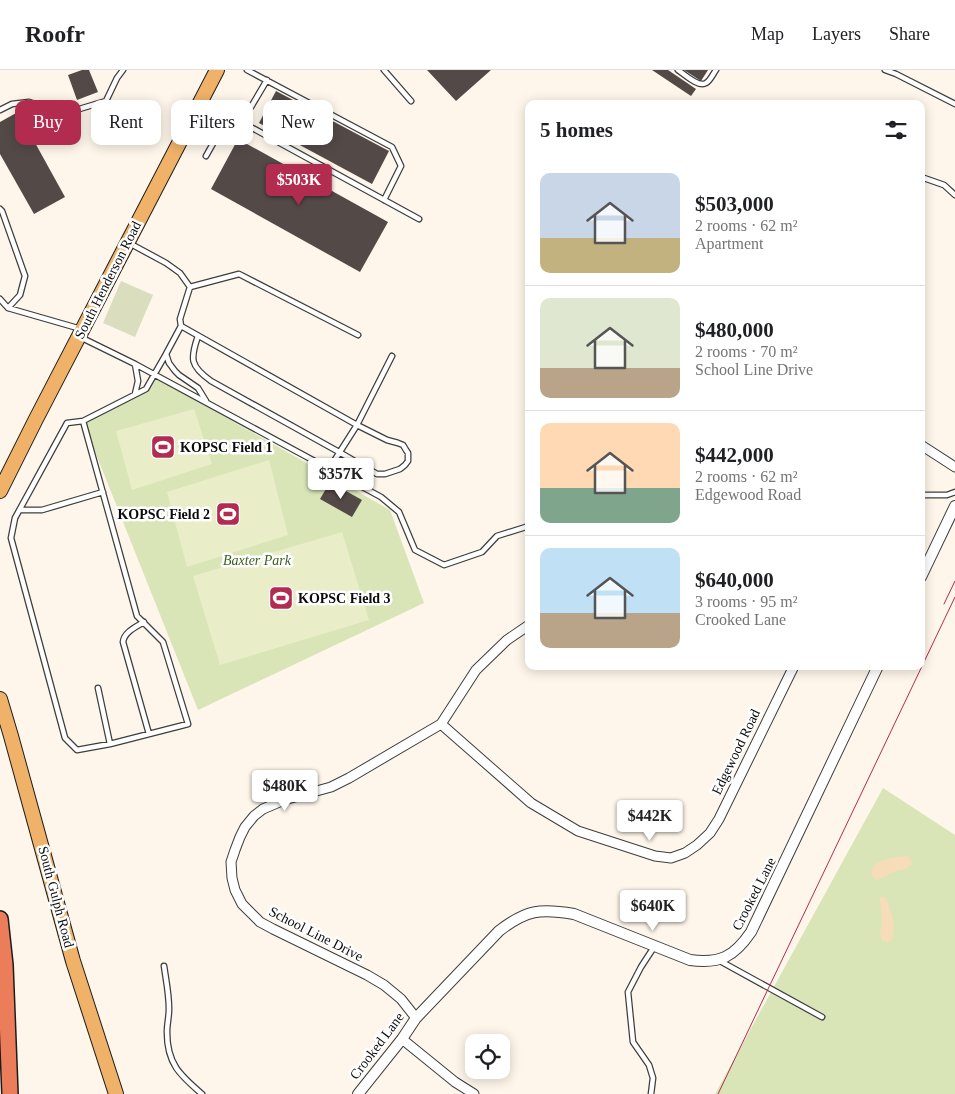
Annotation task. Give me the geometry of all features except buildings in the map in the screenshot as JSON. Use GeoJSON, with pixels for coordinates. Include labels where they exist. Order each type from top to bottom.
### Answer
{"type":"FeatureCollection","features":[{"type":"Feature","properties":{"kind":"highway"},"geometry":{"type":"LineString","coordinates":[[0,919],[5,965],[10,1094]]}},
{"type":"Feature","properties":{"kind":"main road","name":"South Henderson Road"},"geometry":{"type":"LineString","coordinates":[[202,100],[218,70]]}},
{"type":"Feature","properties":{"kind":"main road","name":"South Henderson Road"},"geometry":{"type":"LineString","coordinates":[[0,491],[4,474],[81,333],[179,145]]}},
{"type":"Feature","properties":{"kind":"main road","name":"South Gulph Road"},"geometry":{"type":"LineString","coordinates":[[0,699],[73,961],[116,1094]]}},
{"type":"Feature","properties":{"kind":"street"},"geometry":{"type":"LineString","coordinates":[[925,448],[955,467]]}},
{"type":"Feature","properties":{"kind":"street"},"geometry":{"type":"LineString","coordinates":[[925,569],[955,506]]}},
{"type":"Feature","properties":{"kind":"street","name":"School Line Drive"},"geometry":{"type":"LineString","coordinates":[[416,1018],[401,999],[384,985],[260,922],[242,904],[235,890],[231,862],[245,827],[263,808],[331,786],[349,778],[441,724],[476,670],[507,640],[525,628]]}},
{"type":"Feature","properties":{"kind":"street","name":"Edgewood Road"},"geometry":{"type":"LineString","coordinates":[[441,724],[531,803],[578,831],[655,856],[671,858],[685,853],[710,833],[719,819],[792,670]]}},
{"type":"Feature","properties":{"kind":"street","name":"Crooked Lane"},"geometry":{"type":"LineString","coordinates":[[358,1094],[402,1039],[416,1018],[499,931],[513,920],[528,913],[542,910],[574,914],[690,960],[704,962],[719,960],[732,954],[752,932],[876,670]]}},
{"type":"Feature","properties":{"kind":"street"},"geometry":{"type":"LineString","coordinates":[[402,1039],[455,1082],[474,1094]]}},
{"type":"Feature","properties":{"kind":"lane"},"geometry":{"type":"LineString","coordinates":[[0,110],[12,104],[29,102],[56,111],[76,110],[106,102],[117,78],[124,70]]}},
{"type":"Feature","properties":{"kind":"lane"},"geometry":{"type":"LineString","coordinates":[[247,70],[392,146],[401,166],[384,200]]}},
{"type":"Feature","properties":{"kind":"lane"},"geometry":{"type":"LineString","coordinates":[[384,70],[411,101]]}},
{"type":"Feature","properties":{"kind":"lane"},"geometry":{"type":"LineString","coordinates":[[678,70],[698,84],[708,82],[716,70]]}},
{"type":"Feature","properties":{"kind":"lane"},"geometry":{"type":"LineString","coordinates":[[885,70],[955,104]]}},
{"type":"Feature","properties":{"kind":"lane"},"geometry":{"type":"LineString","coordinates":[[253,103],[266,80]]}},
{"type":"Feature","properties":{"kind":"lane"},"geometry":{"type":"LineString","coordinates":[[253,128],[419,219]]}},
{"type":"Feature","properties":{"kind":"lane"},"geometry":{"type":"LineString","coordinates":[[206,156],[212,145]]}},
{"type":"Feature","properties":{"kind":"lane"},"geometry":{"type":"LineString","coordinates":[[925,178],[944,185],[955,195]]}},
{"type":"Feature","properties":{"kind":"lane"},"geometry":{"type":"LineString","coordinates":[[0,209],[25,276],[20,295],[8,308]]}},
{"type":"Feature","properties":{"kind":"lane"},"geometry":{"type":"LineString","coordinates":[[128,242],[180,273],[190,287]]}},
{"type":"Feature","properties":{"kind":"lane"},"geometry":{"type":"LineString","coordinates":[[190,287],[239,274],[358,335]]}},
{"type":"Feature","properties":{"kind":"lane"},"geometry":{"type":"LineString","coordinates":[[83,421],[137,616],[164,642],[188,724],[110,744],[77,750],[65,738],[11,538],[15,518],[67,423],[83,421],[146,389],[181,326],[180,319],[190,287]]}},
{"type":"Feature","properties":{"kind":"lane"},"geometry":{"type":"LineString","coordinates":[[0,299],[8,308],[81,333],[381,498],[399,512],[415,550],[444,565],[482,552],[497,536],[525,527]]}},
{"type":"Feature","properties":{"kind":"lane"},"geometry":{"type":"LineString","coordinates":[[181,326],[357,425],[387,440],[403,445],[408,453],[406,466],[385,474],[377,474],[211,381],[200,373],[195,365],[192,352],[198,336]]}},
{"type":"Feature","properties":{"kind":"lane"},"geometry":{"type":"LineString","coordinates":[[166,354],[169,363],[175,371],[198,388],[206,402]]}},
{"type":"Feature","properties":{"kind":"lane"},"geometry":{"type":"LineString","coordinates":[[329,469],[357,425],[392,356]]}},
{"type":"Feature","properties":{"kind":"lane"},"geometry":{"type":"LineString","coordinates":[[135,364],[138,381],[135,394]]}},
{"type":"Feature","properties":{"kind":"lane"},"geometry":{"type":"LineString","coordinates":[[20,510],[42,510],[103,492]]}},
{"type":"Feature","properties":{"kind":"lane"},"geometry":{"type":"LineString","coordinates":[[925,495],[947,495],[955,492]]}},
{"type":"Feature","properties":{"kind":"lane"},"geometry":{"type":"LineString","coordinates":[[144,622],[126,634],[123,642],[148,734]]}},
{"type":"Feature","properties":{"kind":"lane"},"geometry":{"type":"LineString","coordinates":[[98,688],[110,744]]}},
{"type":"Feature","properties":{"kind":"lane"},"geometry":{"type":"LineString","coordinates":[[651,1094],[652,1078],[649,1065],[633,1042],[628,992],[655,946]]}},
{"type":"Feature","properties":{"kind":"lane"},"geometry":{"type":"LineString","coordinates":[[719,960],[822,1017]]}},
{"type":"Feature","properties":{"kind":"lane"},"geometry":{"type":"LineString","coordinates":[[164,966],[169,1011],[167,1047],[180,1074],[202,1094]]}},
{"type":"Feature","properties":{"kind":"green space"},"geometry":{"type":"Polygon","coordinates":[[[121,281],[153,295],[135,337],[103,323],[121,281]]]}},
{"type":"Feature","properties":{"kind":"green space","name":"Baxter Park"},"geometry":{"type":"Polygon","coordinates":[[[156,378],[390,510],[424,603],[198,710],[84,424],[156,378]]]}},
{"type":"Feature","properties":{"kind":"green space","name":"KOPSC Field 1"},"geometry":{"type":"Polygon","coordinates":[[[194,409],[212,464],[132,490],[116,431],[194,409]]]}},
{"type":"Feature","properties":{"kind":"green space","name":"KOPSC Field 2"},"geometry":{"type":"Polygon","coordinates":[[[269,460],[288,535],[187,567],[167,492],[269,460]]]}},
{"type":"Feature","properties":{"kind":"green space","name":"KOPSC Field 3"},"geometry":{"type":"Polygon","coordinates":[[[342,532],[369,620],[220,665],[193,576],[342,532]]]}},
{"type":"Feature","properties":{"kind":"green space"},"geometry":{"type":"Polygon","coordinates":[[[883,788],[955,835],[955,1094],[715,1094],[883,788]]]}},
{"type":"Feature","properties":{"kind":"sand"},"geometry":{"type":"Polygon","coordinates":[[[907,856],[913,864],[905,869],[877,880],[871,874],[880,862],[890,858],[907,856]]]}},
{"type":"Feature","properties":{"kind":"sand"},"geometry":{"type":"Polygon","coordinates":[[[885,897],[893,918],[894,929],[892,940],[889,942],[882,941],[880,933],[882,925],[880,898],[885,897]]]}},
{"type":"Feature","properties":{"kind":"tram line"},"geometry":{"type":"LineString","coordinates":[[944,604],[955,581]]}},
{"type":"Feature","properties":{"kind":"tram line"},"geometry":{"type":"LineString","coordinates":[[925,660],[955,597]]}},
{"type":"Feature","properties":{"kind":"tram line"},"geometry":{"type":"LineString","coordinates":[[718,1094],[920,670]]}},
{"type":"Feature","properties":{"kind":"place","name":"KOPSC Field 1"},"geometry":{"type":"Point","coordinates":[163,447]}},
{"type":"Feature","properties":{"kind":"place","name":"KOPSC Field 2"},"geometry":{"type":"Point","coordinates":[228,514]}},
{"type":"Feature","properties":{"kind":"place","name":"KOPSC Field 3"},"geometry":{"type":"Point","coordinates":[281,598]}}]}
